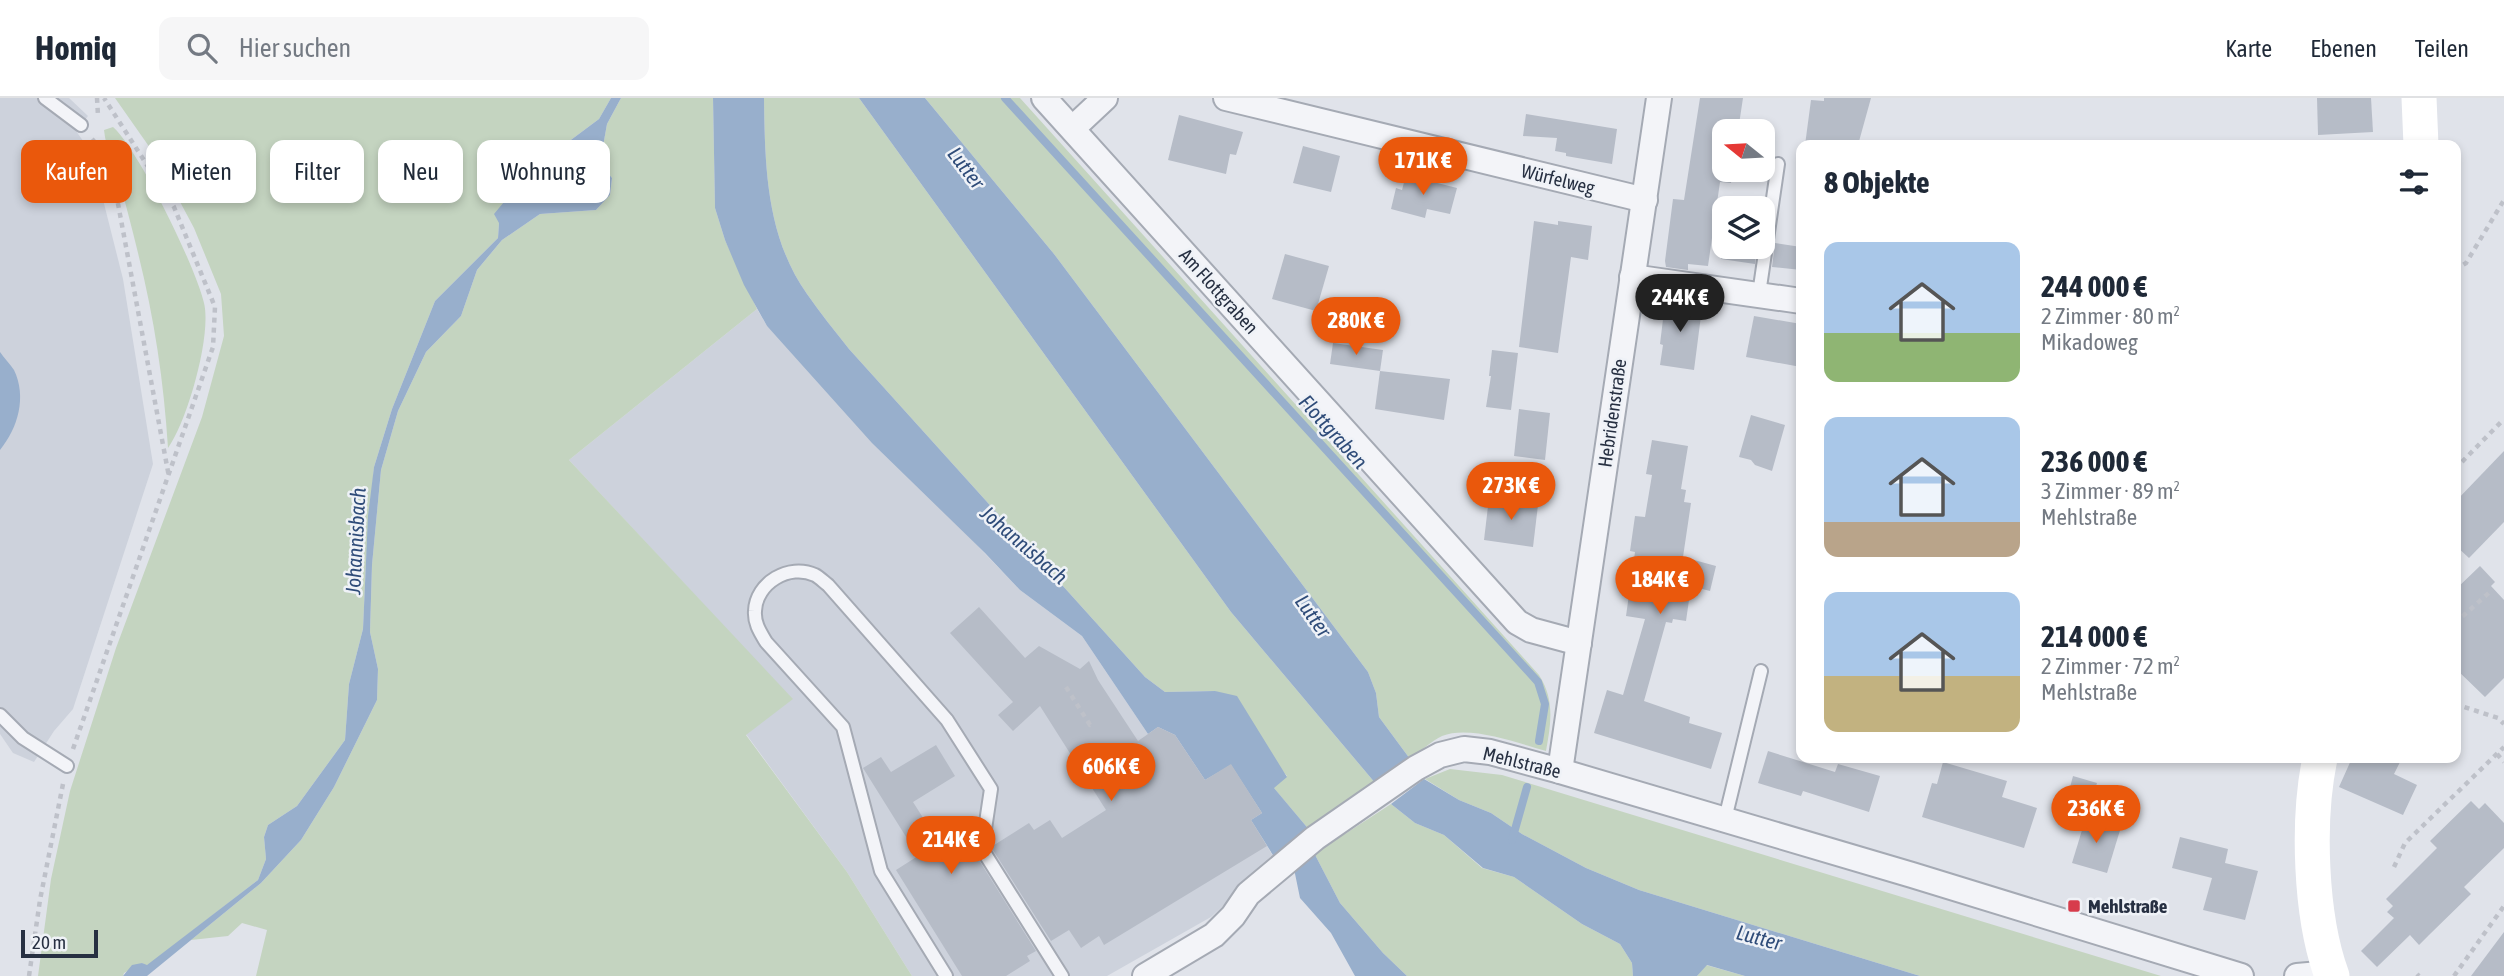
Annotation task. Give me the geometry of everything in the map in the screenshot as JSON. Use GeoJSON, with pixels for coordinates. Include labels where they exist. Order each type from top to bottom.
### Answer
{"type":"FeatureCollection","features":[{"type":"Feature","properties":{"kind":"street","name":"Am Flottgraben"},"geometry":{"type":"LineString","coordinates":[[1044,98],[1517,622],[1531,631],[1579,643]]}},
{"type":"Feature","properties":{"kind":"street"},"geometry":{"type":"LineString","coordinates":[[1073,128],[1105,98]]}},
{"type":"Feature","properties":{"kind":"street","name":"Würfelweg"},"geometry":{"type":"LineString","coordinates":[[1226,98],[1645,200]]}},
{"type":"Feature","properties":{"kind":"street","name":"Hebridenstraße"},"geometry":{"type":"LineString","coordinates":[[1560,771],[1659,98]]}},
{"type":"Feature","properties":{"kind":"street"},"geometry":{"type":"LineString","coordinates":[[2419,98],[2421,140]]}},
{"type":"Feature","properties":{"kind":"street"},"geometry":{"type":"LineString","coordinates":[[1632,276],[1796,300]]}},
{"type":"Feature","properties":{"kind":"street","name":"Mehlstraße"},"geometry":{"type":"LineString","coordinates":[[1145,976],[1214,935],[1233,916],[1248,894],[1315,838],[1416,768],[1440,755],[1464,750],[1490,752],[1560,771],[2241,976]]}},
{"type":"Feature","properties":{"kind":"street"},"geometry":{"type":"LineString","coordinates":[[2297,976],[2332,974],[2315,893],[2313,812],[2319,763]]}},
{"type":"Feature","properties":{"kind":"lane"},"geometry":{"type":"LineString","coordinates":[[45,98],[81,125]]}},
{"type":"Feature","properties":{"kind":"lane"},"geometry":{"type":"LineString","coordinates":[[1759,294],[1778,164]]}},
{"type":"Feature","properties":{"kind":"lane"},"geometry":{"type":"LineString","coordinates":[[946,976],[881,871],[843,727],[766,642],[757,628],[755,611],[759,595],[769,582],[783,574],[799,571],[815,575],[828,585],[947,720],[991,789],[982,849],[1062,976]]}},
{"type":"Feature","properties":{"kind":"lane"},"geometry":{"type":"LineString","coordinates":[[1725,819],[1761,671]]}},
{"type":"Feature","properties":{"kind":"lane"},"geometry":{"type":"LineString","coordinates":[[0,715],[23,738],[67,766]]}},
{"type":"Feature","properties":{"kind":"path"},"geometry":{"type":"LineString","coordinates":[[29,976],[40,900],[67,766],[214,347],[215,307],[174,207],[104,98]]}},
{"type":"Feature","properties":{"kind":"path"},"geometry":{"type":"LineString","coordinates":[[81,125],[100,149],[116,193],[169,478]]}},
{"type":"Feature","properties":{"kind":"path"},"geometry":{"type":"LineString","coordinates":[[2461,266],[2466,262],[2504,200]]}},
{"type":"Feature","properties":{"kind":"path"},"geometry":{"type":"LineString","coordinates":[[2461,463],[2504,419]]}},
{"type":"Feature","properties":{"kind":"path"},"geometry":{"type":"LineString","coordinates":[[2461,618],[2491,591]]}},
{"type":"Feature","properties":{"kind":"path"},"geometry":{"type":"LineString","coordinates":[[1066,687],[1090,725],[1092,724]]}},
{"type":"Feature","properties":{"kind":"path"},"geometry":{"type":"LineString","coordinates":[[2461,706],[2498,718],[2504,724]]}},
{"type":"Feature","properties":{"kind":"path"},"geometry":{"type":"LineString","coordinates":[[2393,867],[2405,843],[2504,747]]}},
{"type":"Feature","properties":{"kind":"path"},"geometry":{"type":"LineString","coordinates":[[2497,754],[2504,762]]}},
{"type":"Feature","properties":{"kind":"path"},"geometry":{"type":"LineString","coordinates":[[2454,976],[2504,906]]}},
{"type":"Feature","properties":{"kind":"shaded area"},"geometry":{"type":"Polygon","coordinates":[[[0,98],[69,98],[88,116],[76,131],[82,140],[21,140],[21,203],[104,203],[123,279],[153,464],[73,709],[54,731],[34,762],[13,753],[0,734],[0,98]]]}},
{"type":"Feature","properties":{"kind":"shaded area"},"geometry":{"type":"Polygon","coordinates":[[[757,309],[767,326],[1020,590],[1082,636],[1148,734],[1158,727],[1175,735],[1205,780],[1231,764],[1262,813],[1252,820],[1274,858],[1211,917],[1107,976],[912,976],[847,872],[746,734],[792,699],[569,460],[757,309]]]}},
{"type":"Feature","properties":{"kind":"green space"},"geometry":{"type":"Polygon","coordinates":[[[115,98],[611,98],[599,119],[571,140],[477,140],[477,203],[513,203],[499,223],[498,238],[435,301],[392,409],[374,467],[363,629],[349,684],[345,740],[297,806],[268,825],[264,837],[266,859],[258,880],[147,966],[142,963],[123,976],[38,976],[51,879],[70,791],[116,648],[202,417],[224,336],[221,294],[181,203],[256,203],[256,140],[146,140],[146,142],[115,98]]]}},
{"type":"Feature","properties":{"kind":"green space"},"geometry":{"type":"Polygon","coordinates":[[[621,98],[713,98],[715,208],[725,240],[757,309],[569,460],[793,699],[746,735],[847,872],[912,976],[256,976],[267,930],[242,923],[228,936],[191,940],[261,883],[301,840],[334,787],[377,700],[378,669],[370,632],[372,565],[381,470],[398,411],[426,352],[461,316],[477,270],[502,240],[540,214],[596,210],[603,203],[610,203],[610,140],[604,140],[607,124],[621,98]]]}},
{"type":"Feature","properties":{"kind":"green space"},"geometry":{"type":"Polygon","coordinates":[[[764,98],[859,98],[1231,612],[1376,784],[1311,832],[1273,787],[1287,776],[1215,691],[1165,692],[1145,677],[849,349],[807,294],[793,272],[783,248],[770,200],[764,98]]]}},
{"type":"Feature","properties":{"kind":"green space"},"geometry":{"type":"Polygon","coordinates":[[[925,98],[1020,98],[1539,675],[1550,703],[1546,751],[1494,736],[1453,733],[1438,738],[1410,759],[1379,717],[1376,693],[1368,672],[1054,254],[925,98]]]}},
{"type":"Feature","properties":{"kind":"green space"},"geometry":{"type":"Polygon","coordinates":[[[113,127],[124,140],[106,140],[104,130],[113,127]]]}},
{"type":"Feature","properties":{"kind":"green space"},"geometry":{"type":"Polygon","coordinates":[[[132,152],[146,175],[146,203],[161,203],[190,264],[204,303],[206,317],[196,378],[183,419],[168,448],[158,350],[126,203],[132,203],[132,152]]]}},
{"type":"Feature","properties":{"kind":"green space"},"geometry":{"type":"Polygon","coordinates":[[[1450,769],[1502,775],[2161,976],[1920,976],[1639,890],[1586,868],[1522,834],[1491,813],[1459,800],[1425,779],[1450,769]]]}},
{"type":"Feature","properties":{"kind":"green space"},"geometry":{"type":"Polygon","coordinates":[[[1391,804],[1415,823],[1444,835],[1482,868],[1514,877],[1582,924],[1620,944],[1632,963],[1633,976],[1407,976],[1383,953],[1340,903],[1312,849],[1320,843],[1345,834],[1391,804]]]}},
{"type":"Feature","properties":{"kind":"green space"},"geometry":{"type":"Polygon","coordinates":[[[1706,965],[1745,976],[1697,976],[1706,965]]]}},
{"type":"Feature","properties":{"kind":"water"},"geometry":{"type":"Polygon","coordinates":[[[611,98],[621,98],[607,124],[604,140],[571,140],[599,119],[611,98]]]}},
{"type":"Feature","properties":{"kind":"water","name":"Johannisbach"},"geometry":{"type":"Polygon","coordinates":[[[713,98],[764,98],[770,200],[783,248],[793,272],[807,294],[849,349],[1145,677],[1165,692],[1215,691],[1237,696],[1287,777],[1274,788],[1311,832],[1276,860],[1251,820],[1262,813],[1231,765],[1205,780],[1175,735],[1158,727],[1148,734],[1082,636],[1020,590],[872,443],[767,326],[744,285],[715,208],[713,98]]]}},
{"type":"Feature","properties":{"kind":"water","name":"Lutter"},"geometry":{"type":"Polygon","coordinates":[[[859,98],[925,98],[1054,254],[1368,672],[1376,693],[1379,717],[1410,759],[1376,784],[1231,612],[859,98]]]}},
{"type":"Feature","properties":{"kind":"water"},"geometry":{"type":"Polygon","coordinates":[[[503,203],[603,203],[596,210],[540,214],[502,240],[477,270],[461,316],[426,352],[398,411],[381,470],[372,565],[370,632],[378,669],[377,700],[334,787],[301,840],[261,883],[147,976],[123,976],[132,965],[147,965],[258,880],[266,859],[264,837],[268,825],[297,806],[345,740],[349,684],[363,629],[368,516],[374,467],[392,409],[435,301],[498,238],[499,223],[494,214],[503,203]]]}},
{"type":"Feature","properties":{"kind":"water"},"geometry":{"type":"Polygon","coordinates":[[[0,352],[14,370],[20,401],[12,432],[0,450],[0,352]]]}},
{"type":"Feature","properties":{"kind":"water","name":"Lutter"},"geometry":{"type":"Polygon","coordinates":[[[1424,779],[1459,800],[1491,813],[1522,834],[1586,868],[1639,890],[1920,976],[1745,976],[1707,965],[1697,976],[1633,976],[1632,963],[1620,944],[1582,924],[1514,877],[1483,868],[1444,835],[1415,823],[1391,804],[1424,779]]]}},
{"type":"Feature","properties":{"kind":"water"},"geometry":{"type":"Polygon","coordinates":[[[1312,849],[1340,903],[1383,953],[1407,976],[1355,976],[1331,933],[1300,898],[1293,864],[1312,849]]]}},
{"type":"Feature","properties":{"kind":"building"},"geometry":{"type":"Polygon","coordinates":[[[1700,98],[1743,98],[1740,119],[1712,119],[1712,182],[1720,182],[1718,196],[1712,196],[1712,238],[1708,266],[1688,264],[1688,270],[1666,267],[1673,199],[1684,200],[1700,98]]]}},
{"type":"Feature","properties":{"kind":"building"},"geometry":{"type":"Polygon","coordinates":[[[1824,98],[1871,98],[1859,140],[1806,140],[1811,100],[1824,101],[1824,98]]]}},
{"type":"Feature","properties":{"kind":"building"},"geometry":{"type":"Polygon","coordinates":[[[2317,98],[2371,98],[2373,132],[2318,135],[2317,98]]]}},
{"type":"Feature","properties":{"kind":"building"},"geometry":{"type":"Polygon","coordinates":[[[1526,114],[1617,129],[1612,164],[1566,156],[1566,153],[1555,151],[1557,138],[1523,136],[1526,114]]]}},
{"type":"Feature","properties":{"kind":"building"},"geometry":{"type":"Polygon","coordinates":[[[1179,115],[1243,132],[1236,155],[1230,154],[1226,174],[1168,160],[1179,115]]]}},
{"type":"Feature","properties":{"kind":"building"},"geometry":{"type":"Polygon","coordinates":[[[1303,146],[1340,156],[1331,192],[1293,183],[1303,146]]]}},
{"type":"Feature","properties":{"kind":"building"},"geometry":{"type":"Polygon","coordinates":[[[1406,175],[1457,188],[1450,214],[1427,209],[1425,218],[1391,209],[1396,188],[1402,190],[1406,175]]]}},
{"type":"Feature","properties":{"kind":"building"},"geometry":{"type":"Polygon","coordinates":[[[1534,221],[1592,226],[1588,260],[1571,257],[1558,353],[1519,347],[1534,221]]]}},
{"type":"Feature","properties":{"kind":"building"},"geometry":{"type":"Polygon","coordinates":[[[1775,243],[1796,246],[1796,269],[1772,267],[1775,243]]]}},
{"type":"Feature","properties":{"kind":"building"},"geometry":{"type":"Polygon","coordinates":[[[1285,254],[1329,266],[1316,311],[1272,299],[1285,254]]]}},
{"type":"Feature","properties":{"kind":"building"},"geometry":{"type":"Polygon","coordinates":[[[1721,259],[1756,259],[1755,264],[1721,259]]]}},
{"type":"Feature","properties":{"kind":"building"},"geometry":{"type":"Polygon","coordinates":[[[1662,296],[1684,299],[1684,305],[1702,308],[1694,370],[1660,365],[1663,345],[1660,344],[1667,303],[1661,302],[1662,296]]]}},
{"type":"Feature","properties":{"kind":"building"},"geometry":{"type":"Polygon","coordinates":[[[1754,316],[1796,323],[1796,366],[1746,357],[1754,316]]]}},
{"type":"Feature","properties":{"kind":"building"},"geometry":{"type":"Polygon","coordinates":[[[1333,343],[1383,350],[1380,371],[1330,364],[1333,343]]]}},
{"type":"Feature","properties":{"kind":"building"},"geometry":{"type":"Polygon","coordinates":[[[1492,350],[1518,353],[1511,410],[1486,407],[1492,350]]]}},
{"type":"Feature","properties":{"kind":"building"},"geometry":{"type":"Polygon","coordinates":[[[1380,371],[1450,379],[1444,420],[1375,409],[1380,371]]]}},
{"type":"Feature","properties":{"kind":"building"},"geometry":{"type":"Polygon","coordinates":[[[1519,409],[1550,413],[1545,460],[1514,456],[1519,409]]]}},
{"type":"Feature","properties":{"kind":"building"},"geometry":{"type":"Polygon","coordinates":[[[1751,415],[1785,425],[1772,471],[1739,457],[1751,415]]]}},
{"type":"Feature","properties":{"kind":"building"},"geometry":{"type":"Polygon","coordinates":[[[1652,440],[1688,446],[1681,489],[1686,490],[1684,502],[1691,503],[1683,557],[1716,566],[1710,591],[1691,586],[1686,621],[1673,619],[1672,623],[1666,622],[1644,701],[1690,717],[1689,723],[1722,733],[1711,769],[1594,733],[1607,690],[1623,695],[1645,619],[1626,616],[1635,552],[1630,551],[1635,516],[1645,517],[1652,475],[1646,474],[1652,440]]]}},
{"type":"Feature","properties":{"kind":"building"},"geometry":{"type":"Polygon","coordinates":[[[2504,451],[2504,522],[2469,558],[2461,551],[2461,496],[2504,451]]]}},
{"type":"Feature","properties":{"kind":"building"},"geometry":{"type":"Polygon","coordinates":[[[1489,498],[1538,505],[1533,547],[1484,540],[1489,498]]]}},
{"type":"Feature","properties":{"kind":"building"},"geometry":{"type":"Polygon","coordinates":[[[2480,566],[2495,582],[2491,586],[2504,600],[2504,678],[2485,697],[2461,674],[2461,584],[2480,566]]]}},
{"type":"Feature","properties":{"kind":"building"},"geometry":{"type":"Polygon","coordinates":[[[979,607],[1025,658],[1039,646],[1080,669],[1089,661],[1098,680],[1138,741],[1158,727],[1175,735],[1205,780],[1231,764],[1262,813],[1251,820],[1267,846],[1104,945],[1099,936],[1081,948],[1069,930],[1051,941],[991,847],[1029,823],[1034,830],[1050,820],[1062,838],[1106,810],[1040,706],[1013,731],[998,715],[1013,702],[950,633],[979,607]]]}},
{"type":"Feature","properties":{"kind":"building"},"geometry":{"type":"Polygon","coordinates":[[[936,745],[955,776],[913,802],[939,843],[960,830],[1036,951],[1027,956],[1030,961],[1006,976],[962,976],[896,870],[918,856],[863,768],[881,757],[891,772],[936,745]]]}},
{"type":"Feature","properties":{"kind":"building"},"geometry":{"type":"Polygon","coordinates":[[[1768,751],[1796,760],[1796,763],[1806,763],[1835,772],[1838,764],[1880,776],[1869,812],[1803,791],[1801,796],[1758,783],[1768,751]]]}},
{"type":"Feature","properties":{"kind":"building"},"geometry":{"type":"Polygon","coordinates":[[[1943,763],[2007,781],[2002,797],[2037,808],[2024,848],[1922,817],[1932,783],[1937,784],[1943,763]]]}},
{"type":"Feature","properties":{"kind":"building"},"geometry":{"type":"Polygon","coordinates":[[[2350,763],[2400,763],[2394,774],[2417,785],[2403,815],[2339,787],[2350,763]]]}},
{"type":"Feature","properties":{"kind":"building"},"geometry":{"type":"Polygon","coordinates":[[[2073,776],[2097,783],[2090,805],[2067,799],[2073,776]]]}},
{"type":"Feature","properties":{"kind":"building"},"geometry":{"type":"Polygon","coordinates":[[[2471,801],[2479,809],[2485,803],[2504,823],[2504,848],[2464,887],[2471,894],[2419,945],[2410,935],[2377,967],[2361,951],[2394,918],[2387,912],[2393,906],[2386,899],[2437,848],[2430,841],[2471,801]]]}},
{"type":"Feature","properties":{"kind":"building"},"geometry":{"type":"Polygon","coordinates":[[[2086,817],[2121,827],[2107,873],[2072,863],[2086,817]]]}},
{"type":"Feature","properties":{"kind":"building"},"geometry":{"type":"Polygon","coordinates":[[[2180,837],[2228,849],[2225,863],[2258,871],[2245,920],[2203,910],[2212,878],[2172,868],[2180,837]]]}},
{"type":"Feature","properties":{"kind":"building"},"geometry":{"type":"Polygon","coordinates":[[[2504,932],[2504,976],[2471,976],[2504,932]]]}},
{"type":"Feature","properties":{"kind":"waterway","name":"Flottgraben"},"geometry":{"type":"LineString","coordinates":[[1005,98],[1538,682],[1545,704],[1539,741]]}},
{"type":"Feature","properties":{"kind":"waterway","name":"Flottgraben"},"geometry":{"type":"LineString","coordinates":[[1512,840],[1527,787]]}},
{"type":"Feature","properties":{"kind":"place","name":"Mehlstraße"},"geometry":{"type":"Point","coordinates":[2074,906]}}]}
